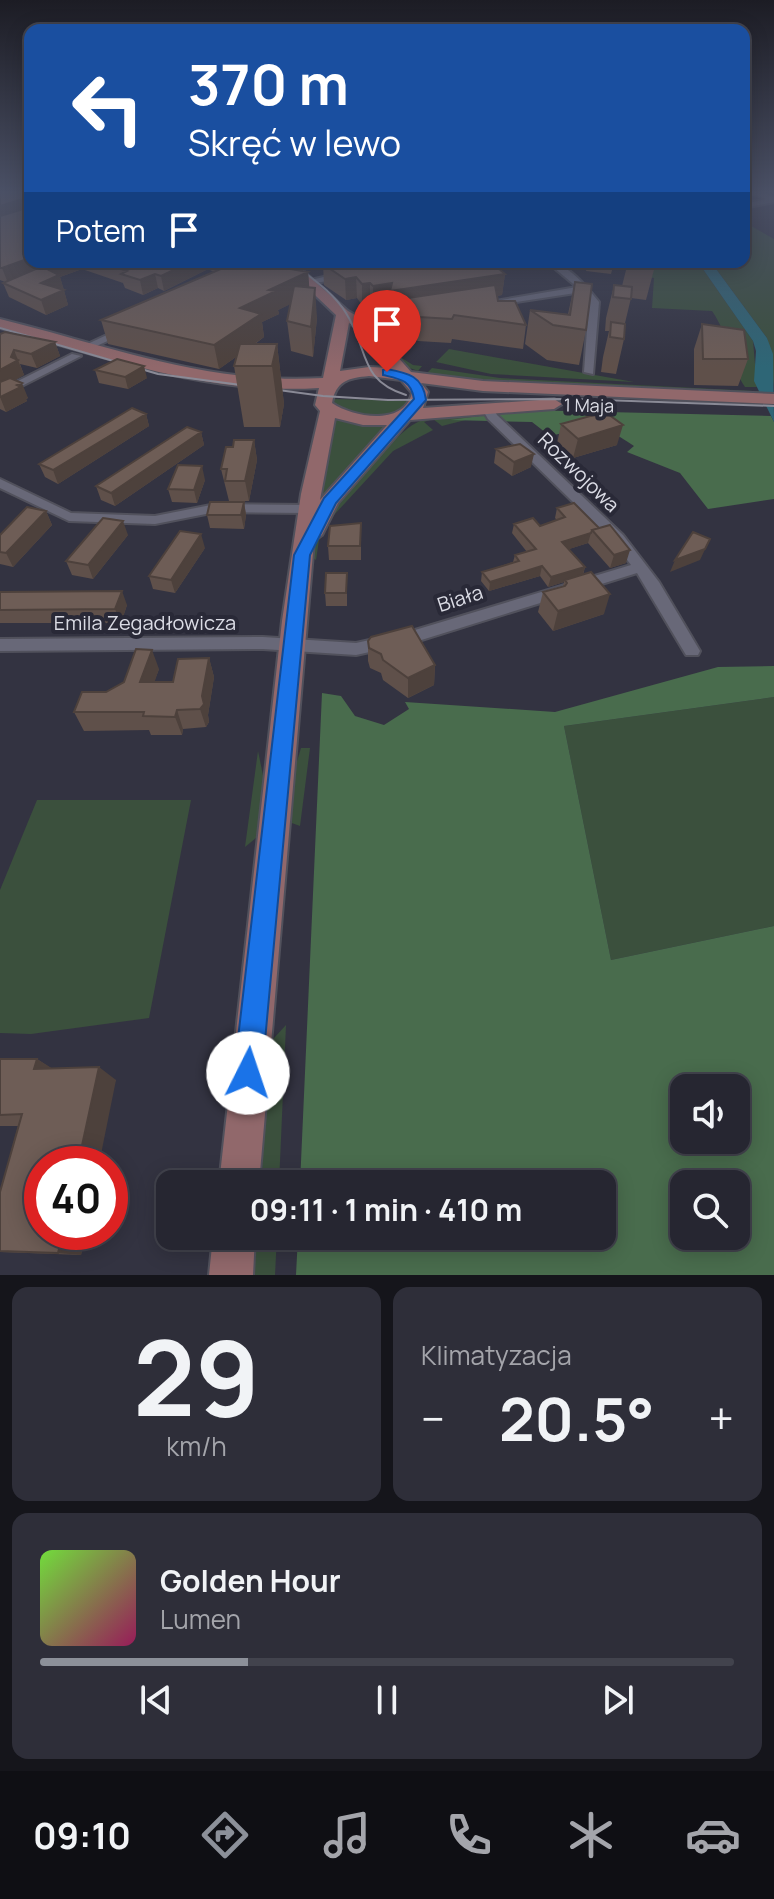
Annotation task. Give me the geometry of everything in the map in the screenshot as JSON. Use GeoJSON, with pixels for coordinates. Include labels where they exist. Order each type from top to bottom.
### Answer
{"type":"FeatureCollection","features":[{"type":"Feature","properties":{"kind":"main road"},"geometry":{"type":"LineString","coordinates":[[292,268],[308,286],[361,324],[418,388],[421,396],[329,501],[302,555]]}},
{"type":"Feature","properties":{"kind":"main road"},"geometry":{"type":"LineString","coordinates":[[240,1170],[254,998],[291,644],[326,408],[324,391],[330,382],[343,314]]}},
{"type":"Feature","properties":{"kind":"main road"},"geometry":{"type":"LineString","coordinates":[[0,323],[80,352]]}},
{"type":"Feature","properties":{"kind":"main road"},"geometry":{"type":"LineString","coordinates":[[0,334],[80,352]]}},
{"type":"Feature","properties":{"kind":"main road","name":"1 Maja"},"geometry":{"type":"LineString","coordinates":[[80,352],[221,380],[285,386],[330,382],[364,371],[483,386],[749,404],[774,411]]}},
{"type":"Feature","properties":{"kind":"main road","name":"1 Maja"},"geometry":{"type":"LineString","coordinates":[[80,352],[166,380],[326,408],[345,418],[366,421],[487,407],[749,404],[774,399]]}},
{"type":"Feature","properties":{"kind":"main road"},"geometry":{"type":"LineString","coordinates":[[231,1275],[233,1250]]}},
{"type":"Feature","properties":{"kind":"street"},"geometry":{"type":"LineString","coordinates":[[558,268],[584,289],[594,302],[589,372]]}},
{"type":"Feature","properties":{"kind":"street"},"geometry":{"type":"LineString","coordinates":[[308,286],[361,273]]}},
{"type":"Feature","properties":{"kind":"street"},"geometry":{"type":"LineString","coordinates":[[475,305],[584,289]]}},
{"type":"Feature","properties":{"kind":"street"},"geometry":{"type":"LineString","coordinates":[[0,394],[136,324]]}},
{"type":"Feature","properties":{"kind":"street","name":"Rozwojowa"},"geometry":{"type":"LineString","coordinates":[[487,407],[492,417],[608,527],[641,567],[692,651]]}},
{"type":"Feature","properties":{"kind":"street"},"geometry":{"type":"LineString","coordinates":[[0,483],[69,517],[155,520],[216,508],[309,509]]}},
{"type":"Feature","properties":{"kind":"street","name":"Biała"},"geometry":{"type":"LineString","coordinates":[[291,644],[347,650],[382,646],[641,567]]}},
{"type":"Feature","properties":{"kind":"street","name":"Emila Zegadłowicza"},"geometry":{"type":"LineString","coordinates":[[0,645],[291,644]]}},
{"type":"Feature","properties":{"kind":"green space"},"geometry":{"type":"Polygon","coordinates":[[[750,250],[774,250],[774,386],[767,338],[715,268],[750,268],[750,250]]]}},
{"type":"Feature","properties":{"kind":"green space"},"geometry":{"type":"Polygon","coordinates":[[[628,268],[702,268],[753,341],[757,387],[745,387],[712,311],[652,308],[654,278],[627,275],[628,268]]]}},
{"type":"Feature","properties":{"kind":"green space"},"geometry":{"type":"Polygon","coordinates":[[[389,343],[399,353],[397,355],[413,365],[422,366],[418,371],[403,366],[394,356],[389,343]]]}},
{"type":"Feature","properties":{"kind":"green space"},"geometry":{"type":"Polygon","coordinates":[[[449,349],[634,382],[491,374],[436,362],[449,349]]]}},
{"type":"Feature","properties":{"kind":"green space"},"geometry":{"type":"Polygon","coordinates":[[[432,368],[500,378],[774,392],[774,395],[566,387],[431,375],[420,371],[427,373],[432,368]]]}},
{"type":"Feature","properties":{"kind":"green space"},"geometry":{"type":"Polygon","coordinates":[[[332,399],[410,401],[393,412],[370,416],[347,412],[332,399]]]}},
{"type":"Feature","properties":{"kind":"green space"},"geometry":{"type":"Polygon","coordinates":[[[523,410],[771,416],[774,422],[774,499],[708,509],[680,473],[627,452],[634,446],[602,429],[586,428],[550,436],[532,422],[450,420],[523,410]]]}},
{"type":"Feature","properties":{"kind":"green space"},"geometry":{"type":"Polygon","coordinates":[[[485,415],[442,426],[433,419],[424,422],[433,430],[393,451],[334,515],[319,540],[316,560],[312,557],[320,530],[332,512],[394,440],[416,423],[432,417],[485,415]]]}},
{"type":"Feature","properties":{"kind":"green space"},"geometry":{"type":"Polygon","coordinates":[[[334,419],[356,425],[389,425],[318,504],[334,419]]]}},
{"type":"Feature","properties":{"kind":"green space"},"geometry":{"type":"Polygon","coordinates":[[[774,666],[774,697],[564,726],[611,960],[774,926],[774,1275],[296,1275],[297,1250],[616,1250],[616,1170],[301,1170],[322,693],[341,696],[355,716],[384,725],[409,709],[405,702],[555,712],[718,667],[774,666]]]}},
{"type":"Feature","properties":{"kind":"green space"},"geometry":{"type":"Polygon","coordinates":[[[774,697],[774,926],[611,960],[564,726],[774,697]]]}},
{"type":"Feature","properties":{"kind":"green space"},"geometry":{"type":"Polygon","coordinates":[[[301,748],[310,748],[300,826],[289,822],[286,798],[301,748]]]}},
{"type":"Feature","properties":{"kind":"green space"},"geometry":{"type":"Polygon","coordinates":[[[258,751],[265,785],[262,833],[245,847],[258,751]]]}},
{"type":"Feature","properties":{"kind":"green space"},"geometry":{"type":"Polygon","coordinates":[[[37,800],[191,800],[149,1018],[31,1034],[0,1033],[0,890],[37,800]]]}},
{"type":"Feature","properties":{"kind":"green space"},"geometry":{"type":"Polygon","coordinates":[[[286,1025],[280,1170],[262,1170],[263,1050],[286,1025]]]}},
{"type":"Feature","properties":{"kind":"green space"},"geometry":{"type":"Polygon","coordinates":[[[256,1250],[276,1250],[275,1275],[254,1275],[256,1250]]]}},
{"type":"Feature","properties":{"kind":"water"},"geometry":{"type":"Polygon","coordinates":[[[702,268],[715,268],[767,338],[773,354],[774,422],[754,381],[756,351],[753,341],[702,268]]]}},
{"type":"Feature","properties":{"kind":"building"},"geometry":{"type":"Polygon","coordinates":[[[0,250],[24,250],[24,260],[0,268],[0,250]]]}},
{"type":"Feature","properties":{"kind":"building"},"geometry":{"type":"Polygon","coordinates":[[[45,268],[59,275],[41,283],[64,290],[41,300],[3,283],[45,268]]]}},
{"type":"Feature","properties":{"kind":"building"},"geometry":{"type":"Polygon","coordinates":[[[118,268],[178,268],[161,276],[155,274],[140,280],[121,274],[127,271],[118,268]]]}},
{"type":"Feature","properties":{"kind":"building"},"geometry":{"type":"Polygon","coordinates":[[[223,268],[285,268],[308,272],[240,308],[261,314],[214,345],[101,320],[223,268]]]}},
{"type":"Feature","properties":{"kind":"building"},"geometry":{"type":"Polygon","coordinates":[[[329,268],[498,268],[505,274],[390,291],[392,283],[373,286],[370,283],[362,284],[356,277],[345,279],[329,268]]]}},
{"type":"Feature","properties":{"kind":"building"},"geometry":{"type":"Polygon","coordinates":[[[575,282],[592,284],[586,330],[553,325],[530,310],[570,315],[575,282]]]}},
{"type":"Feature","properties":{"kind":"building"},"geometry":{"type":"Polygon","coordinates":[[[495,285],[498,301],[515,301],[526,325],[454,315],[452,319],[419,317],[388,301],[495,285]]]}},
{"type":"Feature","properties":{"kind":"building"},"geometry":{"type":"Polygon","coordinates":[[[614,285],[632,287],[631,299],[613,297],[614,285]]]}},
{"type":"Feature","properties":{"kind":"building"},"geometry":{"type":"Polygon","coordinates":[[[294,286],[315,288],[311,327],[287,321],[294,286]]]}},
{"type":"Feature","properties":{"kind":"building"},"geometry":{"type":"Polygon","coordinates":[[[611,322],[625,324],[624,339],[610,337],[611,322]]]}},
{"type":"Feature","properties":{"kind":"building"},"geometry":{"type":"Polygon","coordinates":[[[702,324],[744,330],[748,359],[703,359],[702,324]]]}},
{"type":"Feature","properties":{"kind":"building"},"geometry":{"type":"Polygon","coordinates":[[[5,332],[55,342],[31,354],[14,350],[11,357],[18,360],[0,370],[0,334],[5,332]]]}},
{"type":"Feature","properties":{"kind":"building"},"geometry":{"type":"Polygon","coordinates":[[[240,344],[277,344],[272,366],[234,366],[240,344]]]}},
{"type":"Feature","properties":{"kind":"building"},"geometry":{"type":"Polygon","coordinates":[[[117,359],[144,366],[125,377],[95,370],[117,359]]]}},
{"type":"Feature","properties":{"kind":"building"},"geometry":{"type":"Polygon","coordinates":[[[10,378],[22,383],[17,385],[21,387],[0,397],[0,382],[10,378]]]}},
{"type":"Feature","properties":{"kind":"building"},"geometry":{"type":"Polygon","coordinates":[[[132,408],[146,414],[53,470],[39,464],[132,408]]]}},
{"type":"Feature","properties":{"kind":"building"},"geometry":{"type":"Polygon","coordinates":[[[605,412],[623,425],[578,439],[561,424],[605,412]]]}},
{"type":"Feature","properties":{"kind":"building"},"geometry":{"type":"Polygon","coordinates":[[[187,427],[201,432],[111,493],[96,486],[187,427]]]}},
{"type":"Feature","properties":{"kind":"building"},"geometry":{"type":"Polygon","coordinates":[[[234,440],[254,440],[245,481],[225,481],[227,469],[221,469],[226,447],[233,447],[234,440]]]}},
{"type":"Feature","properties":{"kind":"building"},"geometry":{"type":"Polygon","coordinates":[[[520,444],[534,454],[514,462],[496,449],[520,444]]]}},
{"type":"Feature","properties":{"kind":"building"},"geometry":{"type":"Polygon","coordinates":[[[178,465],[202,466],[194,490],[168,489],[178,465]]]}},
{"type":"Feature","properties":{"kind":"building"},"geometry":{"type":"Polygon","coordinates":[[[210,502],[244,502],[241,515],[207,515],[210,502]]]}},
{"type":"Feature","properties":{"kind":"building"},"geometry":{"type":"Polygon","coordinates":[[[574,503],[599,528],[562,542],[585,567],[551,577],[542,566],[490,582],[482,572],[519,561],[515,555],[536,549],[514,524],[533,518],[540,526],[565,517],[557,508],[574,503]]]}},
{"type":"Feature","properties":{"kind":"building"},"geometry":{"type":"Polygon","coordinates":[[[27,507],[46,511],[6,553],[0,552],[0,535],[27,507]]]}},
{"type":"Feature","properties":{"kind":"building"},"geometry":{"type":"Polygon","coordinates":[[[103,518],[123,521],[88,565],[66,561],[103,518]]]}},
{"type":"Feature","properties":{"kind":"building"},"geometry":{"type":"Polygon","coordinates":[[[361,523],[360,546],[328,546],[330,526],[361,523]]]}},
{"type":"Feature","properties":{"kind":"building"},"geometry":{"type":"Polygon","coordinates":[[[610,525],[630,550],[614,555],[592,530],[610,525]]]}},
{"type":"Feature","properties":{"kind":"building"},"geometry":{"type":"Polygon","coordinates":[[[180,531],[201,534],[171,580],[149,576],[180,531]]]}},
{"type":"Feature","properties":{"kind":"building"},"geometry":{"type":"Polygon","coordinates":[[[693,532],[710,539],[705,549],[675,560],[693,532]]]}},
{"type":"Feature","properties":{"kind":"building"},"geometry":{"type":"Polygon","coordinates":[[[591,572],[610,594],[558,611],[543,592],[565,586],[565,580],[591,572]]]}},
{"type":"Feature","properties":{"kind":"building"},"geometry":{"type":"Polygon","coordinates":[[[326,573],[347,573],[346,593],[325,593],[326,573]]]}},
{"type":"Feature","properties":{"kind":"building"},"geometry":{"type":"Polygon","coordinates":[[[122,591],[115,609],[0,610],[0,592],[122,591]]]}},
{"type":"Feature","properties":{"kind":"building"},"geometry":{"type":"Polygon","coordinates":[[[412,626],[435,665],[408,678],[383,660],[381,654],[369,648],[368,641],[371,637],[412,626]]]}},
{"type":"Feature","properties":{"kind":"building"},"geometry":{"type":"Polygon","coordinates":[[[136,649],[152,650],[140,682],[173,682],[178,659],[209,658],[202,696],[204,704],[200,709],[177,710],[175,717],[143,716],[144,712],[74,712],[82,692],[106,692],[124,682],[136,649]]]}},
{"type":"Feature","properties":{"kind":"building"},"geometry":{"type":"Polygon","coordinates":[[[0,1059],[37,1059],[34,1069],[99,1067],[82,1146],[24,1146],[24,1250],[59,1250],[58,1253],[0,1251],[0,1192],[22,1114],[0,1115],[0,1059]]]}},
{"type":"Feature","properties":{"kind":"tram line"},"geometry":{"type":"LineString","coordinates":[[299,268],[341,305],[372,372],[391,389],[406,395]]}},
{"type":"Feature","properties":{"kind":"tram line"},"geometry":{"type":"LineString","coordinates":[[0,328],[158,374],[323,396],[388,400],[575,399],[774,406]]}},
{"type":"Feature","properties":{"kind":"route"},"geometry":{"type":"LineString","coordinates":[[248,1073],[302,555],[329,501],[420,400],[418,388],[408,377],[387,372]]}}]}
